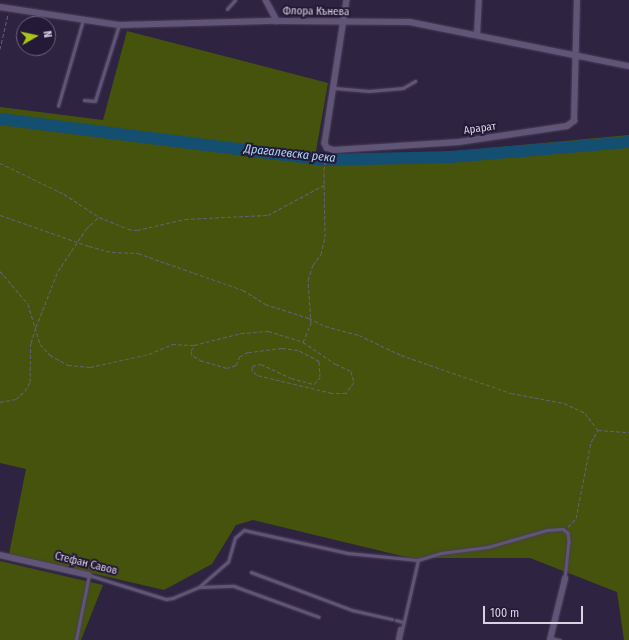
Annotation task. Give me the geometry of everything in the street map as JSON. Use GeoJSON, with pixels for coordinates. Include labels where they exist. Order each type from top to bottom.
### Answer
{"type":"FeatureCollection","features":[{"type":"Feature","properties":{"kind":"street"},"geometry":{"type":"LineString","coordinates":[[266,0],[277,21]]}},
{"type":"Feature","properties":{"kind":"street"},"geometry":{"type":"LineString","coordinates":[[327,148],[326,132],[335,88],[347,0]]}},
{"type":"Feature","properties":{"kind":"street"},"geometry":{"type":"LineString","coordinates":[[477,35],[479,0]]}},
{"type":"Feature","properties":{"kind":"street","name":"Арарат"},"geometry":{"type":"LineString","coordinates":[[327,148],[344,151],[459,142],[567,126],[574,121],[574,54],[578,0]]}},
{"type":"Feature","properties":{"kind":"street","name":"Флора Кънева"},"geometry":{"type":"LineString","coordinates":[[0,7],[119,25],[277,21],[410,22],[629,66]]}},
{"type":"Feature","properties":{"kind":"street","name":"Стефан Савов"},"geometry":{"type":"LineString","coordinates":[[0,555],[89,575]]}},
{"type":"Feature","properties":{"kind":"street"},"geometry":{"type":"LineString","coordinates":[[550,639],[565,579]]}},
{"type":"Feature","properties":{"kind":"street"},"geometry":{"type":"LineString","coordinates":[[399,640],[401,630]]}},
{"type":"Feature","properties":{"kind":"lane"},"geometry":{"type":"LineString","coordinates":[[227,9],[235,0]]}},
{"type":"Feature","properties":{"kind":"lane"},"geometry":{"type":"LineString","coordinates":[[58,106],[83,19]]}},
{"type":"Feature","properties":{"kind":"lane"},"geometry":{"type":"LineString","coordinates":[[84,100],[95,101],[119,25]]}},
{"type":"Feature","properties":{"kind":"lane"},"geometry":{"type":"LineString","coordinates":[[335,88],[369,91],[403,88],[415,81]]}},
{"type":"Feature","properties":{"kind":"lane"},"geometry":{"type":"LineString","coordinates":[[199,587],[228,562],[235,538],[244,530],[377,558],[418,560],[441,553],[488,547],[547,530],[563,529],[568,533],[569,541],[565,579]]}},
{"type":"Feature","properties":{"kind":"lane"},"geometry":{"type":"LineString","coordinates":[[401,630],[418,560]]}},
{"type":"Feature","properties":{"kind":"lane"},"geometry":{"type":"LineString","coordinates":[[250,572],[352,610],[392,620]]}},
{"type":"Feature","properties":{"kind":"lane"},"geometry":{"type":"LineString","coordinates":[[76,640],[89,575]]}},
{"type":"Feature","properties":{"kind":"lane","name":"Стефан Савов"},"geometry":{"type":"LineString","coordinates":[[89,575],[166,599],[199,587]]}},
{"type":"Feature","properties":{"kind":"lane"},"geometry":{"type":"LineString","coordinates":[[199,587],[234,586],[319,617]]}},
{"type":"Feature","properties":{"kind":"lane"},"geometry":{"type":"LineString","coordinates":[[396,620],[403,622]]}},
{"type":"Feature","properties":{"kind":"lane"},"geometry":{"type":"LineString","coordinates":[[550,639],[560,640]]}},
{"type":"Feature","properties":{"kind":"path"},"geometry":{"type":"LineString","coordinates":[[0,49],[9,8]]}},
{"type":"Feature","properties":{"kind":"path"},"geometry":{"type":"LineString","coordinates":[[303,342],[310,327],[307,287],[313,265],[323,250],[325,237],[324,170],[327,148]]}},
{"type":"Feature","properties":{"kind":"path"},"geometry":{"type":"LineString","coordinates":[[0,163],[64,194],[99,217],[128,229],[137,230],[185,219],[268,215],[324,185]]}},
{"type":"Feature","properties":{"kind":"path"},"geometry":{"type":"LineString","coordinates":[[0,215],[112,252],[138,253],[243,290],[265,304],[309,318],[325,326],[359,335],[401,355],[511,393],[564,403],[585,413],[598,430],[629,432]]}},
{"type":"Feature","properties":{"kind":"path"},"geometry":{"type":"LineString","coordinates":[[0,402],[16,399],[25,391],[30,382],[31,343],[58,271],[92,221],[99,217]]}},
{"type":"Feature","properties":{"kind":"path"},"geometry":{"type":"LineString","coordinates":[[0,271],[28,304],[40,344],[50,355],[68,365],[90,367],[149,354],[172,344],[194,345],[256,331],[278,332],[303,342],[353,372],[354,382],[348,392],[332,393],[257,375],[252,370],[252,366],[261,364],[280,374],[308,384],[314,384],[320,377],[319,361],[302,351],[282,348],[248,352],[240,356],[236,365],[227,368],[202,361],[192,355],[190,351],[194,345]]}},
{"type":"Feature","properties":{"kind":"path"},"geometry":{"type":"LineString","coordinates":[[563,529],[576,518],[591,442],[598,430]]}},
{"type":"Feature","properties":{"kind":"green space"},"geometry":{"type":"Polygon","coordinates":[[[127,31],[328,83],[316,151],[318,164],[629,135],[629,640],[624,640],[617,592],[530,558],[410,558],[253,520],[236,525],[212,564],[164,590],[9,554],[26,469],[0,463],[0,107],[103,120],[127,31]]]}},
{"type":"Feature","properties":{"kind":"green space"},"geometry":{"type":"Polygon","coordinates":[[[0,561],[103,585],[81,640],[0,640],[0,561]]]}},
{"type":"Feature","properties":{"kind":"waterway","name":"Драгалевска река"},"geometry":{"type":"LineString","coordinates":[[0,119],[323,160],[451,157],[629,142]]}}]}
